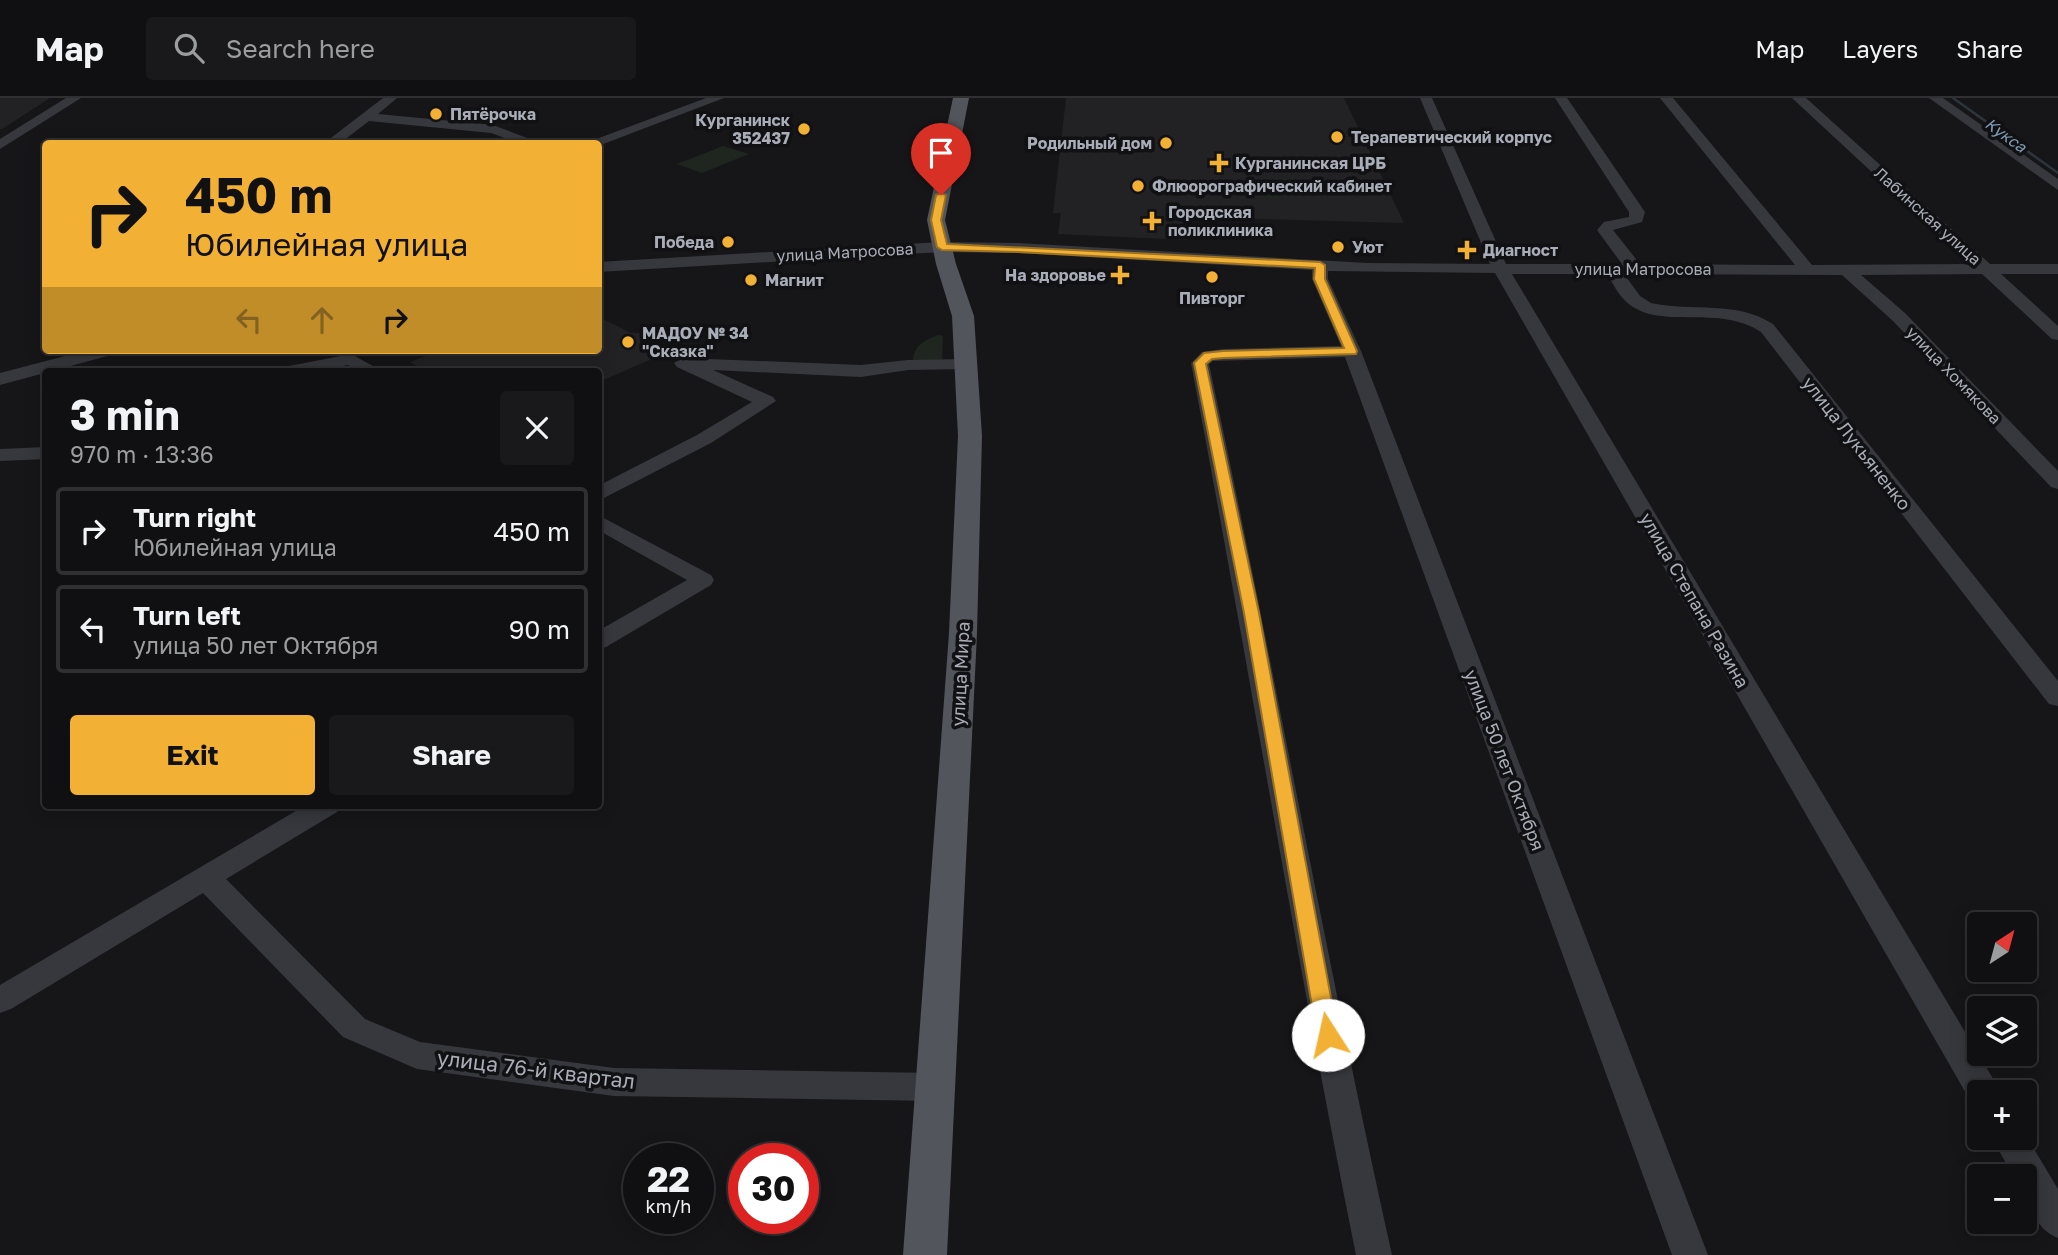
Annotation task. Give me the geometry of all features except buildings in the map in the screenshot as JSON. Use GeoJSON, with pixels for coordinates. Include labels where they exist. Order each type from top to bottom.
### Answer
{"type":"FeatureCollection","features":[{"type":"Feature","properties":{"kind":"main road","name":"улица Мира"},"geometry":{"type":"LineString","coordinates":[[925,1255],[962,633],[970,436],[963,316],[936,220],[961,98]]}},
{"type":"Feature","properties":{"kind":"street"},"geometry":{"type":"LineString","coordinates":[[0,145],[75,98]]}},
{"type":"Feature","properties":{"kind":"street"},"geometry":{"type":"LineString","coordinates":[[335,140],[391,98]]}},
{"type":"Feature","properties":{"kind":"street"},"geometry":{"type":"LineString","coordinates":[[601,140],[718,98]]}},
{"type":"Feature","properties":{"kind":"street","name":"улица Степана Разина"},"geometry":{"type":"LineString","coordinates":[[1426,98],[1502,269],[1976,1080]]}},
{"type":"Feature","properties":{"kind":"street"},"geometry":{"type":"LineString","coordinates":[[1561,98],[1637,212],[1637,219],[1629,223],[1609,225],[1605,230],[1633,268]]}},
{"type":"Feature","properties":{"kind":"street"},"geometry":{"type":"LineString","coordinates":[[1666,98],[1808,270]]}},
{"type":"Feature","properties":{"kind":"street","name":"Лабинская улица"},"geometry":{"type":"LineString","coordinates":[[1798,98],[2058,335]]}},
{"type":"Feature","properties":{"kind":"street"},"geometry":{"type":"LineString","coordinates":[[1935,98],[2058,186]]}},
{"type":"Feature","properties":{"kind":"street"},"geometry":{"type":"LineString","coordinates":[[1959,98],[2003,129]]}},
{"type":"Feature","properties":{"kind":"street"},"geometry":{"type":"LineString","coordinates":[[366,117],[493,129],[525,140]]}},
{"type":"Feature","properties":{"kind":"street","name":"улица Матросова"},"geometry":{"type":"LineString","coordinates":[[602,267],[942,247],[1018,248],[1320,265],[1502,269],[2058,269]]}},
{"type":"Feature","properties":{"kind":"street","name":"улица 50 лет Октября"},"geometry":{"type":"LineString","coordinates":[[1320,265],[1320,279],[1352,351],[1690,1255]]}},
{"type":"Feature","properties":{"kind":"street","name":"улица Лукьяненко"},"geometry":{"type":"LineString","coordinates":[[1612,268],[1636,302],[1651,307],[1739,313],[1755,318],[1767,328],[2058,698]]}},
{"type":"Feature","properties":{"kind":"street","name":"улица Хомякова"},"geometry":{"type":"LineString","coordinates":[[1846,270],[1899,317],[2058,483]]}},
{"type":"Feature","properties":{"kind":"street"},"geometry":{"type":"LineString","coordinates":[[4,381],[42,351]]}},
{"type":"Feature","properties":{"kind":"street"},"geometry":{"type":"LineString","coordinates":[[1352,351],[1223,354],[1208,356],[1200,363],[1251,613],[1333,1062],[1374,1255]]}},
{"type":"Feature","properties":{"kind":"street"},"geometry":{"type":"LineString","coordinates":[[48,368],[95,354]]}},
{"type":"Feature","properties":{"kind":"street"},"geometry":{"type":"LineString","coordinates":[[306,368],[351,359],[368,368]]}},
{"type":"Feature","properties":{"kind":"street"},"geometry":{"type":"LineString","coordinates":[[602,493],[704,439],[766,401],[682,363],[861,371],[908,365],[967,364]]}},
{"type":"Feature","properties":{"kind":"street"},"geometry":{"type":"LineString","coordinates":[[4,381],[42,370]]}},
{"type":"Feature","properties":{"kind":"street"},"geometry":{"type":"LineString","coordinates":[[0,455],[42,453]]}},
{"type":"Feature","properties":{"kind":"street"},"geometry":{"type":"LineString","coordinates":[[602,524],[703,580],[602,640]]}},
{"type":"Feature","properties":{"kind":"street"},"geometry":{"type":"LineString","coordinates":[[0,1000],[320,809]]}},
{"type":"Feature","properties":{"kind":"street","name":"улица 76-й квартал"},"geometry":{"type":"LineString","coordinates":[[206,877],[354,1028],[417,1055],[614,1082],[935,1087]]}},
{"type":"Feature","properties":{"kind":"street"},"geometry":{"type":"LineString","coordinates":[[2017,1150],[2058,1220]]}},
{"type":"Feature","properties":{"kind":"shaded area"},"geometry":{"type":"Polygon","coordinates":[[[0,98],[50,98],[0,129],[0,98]]]}},
{"type":"Feature","properties":{"kind":"shaded area","name":"Курганинская ЦРБ"},"geometry":{"type":"Polygon","coordinates":[[[1066,98],[1344,98],[1404,223],[1190,217],[1187,240],[1058,234],[1061,213],[1053,213],[1066,98]]]}},
{"type":"Feature","properties":{"kind":"shaded area"},"geometry":{"type":"Polygon","coordinates":[[[723,146],[749,154],[702,173],[677,164],[723,146]]]}},
{"type":"Feature","properties":{"kind":"shaded area"},"geometry":{"type":"Polygon","coordinates":[[[1266,177],[1295,179],[1297,195],[1266,199],[1266,177]]]}},
{"type":"Feature","properties":{"kind":"shaded area","name":"МАДОУ № 34 \"Сказка\""},"geometry":{"type":"Polygon","coordinates":[[[602,318],[631,333],[641,333],[672,350],[602,381],[602,368],[420,368],[410,362],[431,354],[602,354],[602,318]]]}},
{"type":"Feature","properties":{"kind":"shaded area"},"geometry":{"type":"Polygon","coordinates":[[[938,335],[943,336],[942,362],[913,360],[918,347],[938,335]]]}},
{"type":"Feature","properties":{"kind":"waterway","name":"Кукса"},"geometry":{"type":"LineString","coordinates":[[1953,98],[2058,173]]}},
{"type":"Feature","properties":{"kind":"place","name":"Пятёрочка"},"geometry":{"type":"Point","coordinates":[436,114]}},
{"type":"Feature","properties":{"kind":"place","name":"Курганинск 352437"},"geometry":{"type":"Point","coordinates":[804,129]}},
{"type":"Feature","properties":{"kind":"place","name":"Терапевтический корпус"},"geometry":{"type":"Point","coordinates":[1337,137]}},
{"type":"Feature","properties":{"kind":"place","name":"Родильный дом"},"geometry":{"type":"Point","coordinates":[1166,143]}},
{"type":"Feature","properties":{"kind":"place","name":"Курганинская ЦРБ"},"geometry":{"type":"Point","coordinates":[1219,163]}},
{"type":"Feature","properties":{"kind":"place","name":"Флюорографический кабинет"},"geometry":{"type":"Point","coordinates":[1138,186]}},
{"type":"Feature","properties":{"kind":"place","name":"Городская поликлиника"},"geometry":{"type":"Point","coordinates":[1152,221]}},
{"type":"Feature","properties":{"kind":"place","name":"Победа"},"geometry":{"type":"Point","coordinates":[728,242]}},
{"type":"Feature","properties":{"kind":"place","name":"Уют"},"geometry":{"type":"Point","coordinates":[1338,247]}},
{"type":"Feature","properties":{"kind":"place","name":"Диагност"},"geometry":{"type":"Point","coordinates":[1467,250]}},
{"type":"Feature","properties":{"kind":"place","name":"На здоровье"},"geometry":{"type":"Point","coordinates":[1120,275]}},
{"type":"Feature","properties":{"kind":"place","name":"Пивторг"},"geometry":{"type":"Point","coordinates":[1212,277]}},
{"type":"Feature","properties":{"kind":"place","name":"Магнит"},"geometry":{"type":"Point","coordinates":[751,280]}},
{"type":"Feature","properties":{"kind":"place","name":"МАДОУ № 34 \"Сказка\""},"geometry":{"type":"Point","coordinates":[628,342]}},
{"type":"Feature","properties":{"kind":"route"},"geometry":{"type":"LineString","coordinates":[[941,195],[936,220],[942,247],[1018,248],[1320,265],[1320,279],[1352,351],[1223,354],[1208,356],[1200,363],[1251,613],[1328,1035]]}}]}
